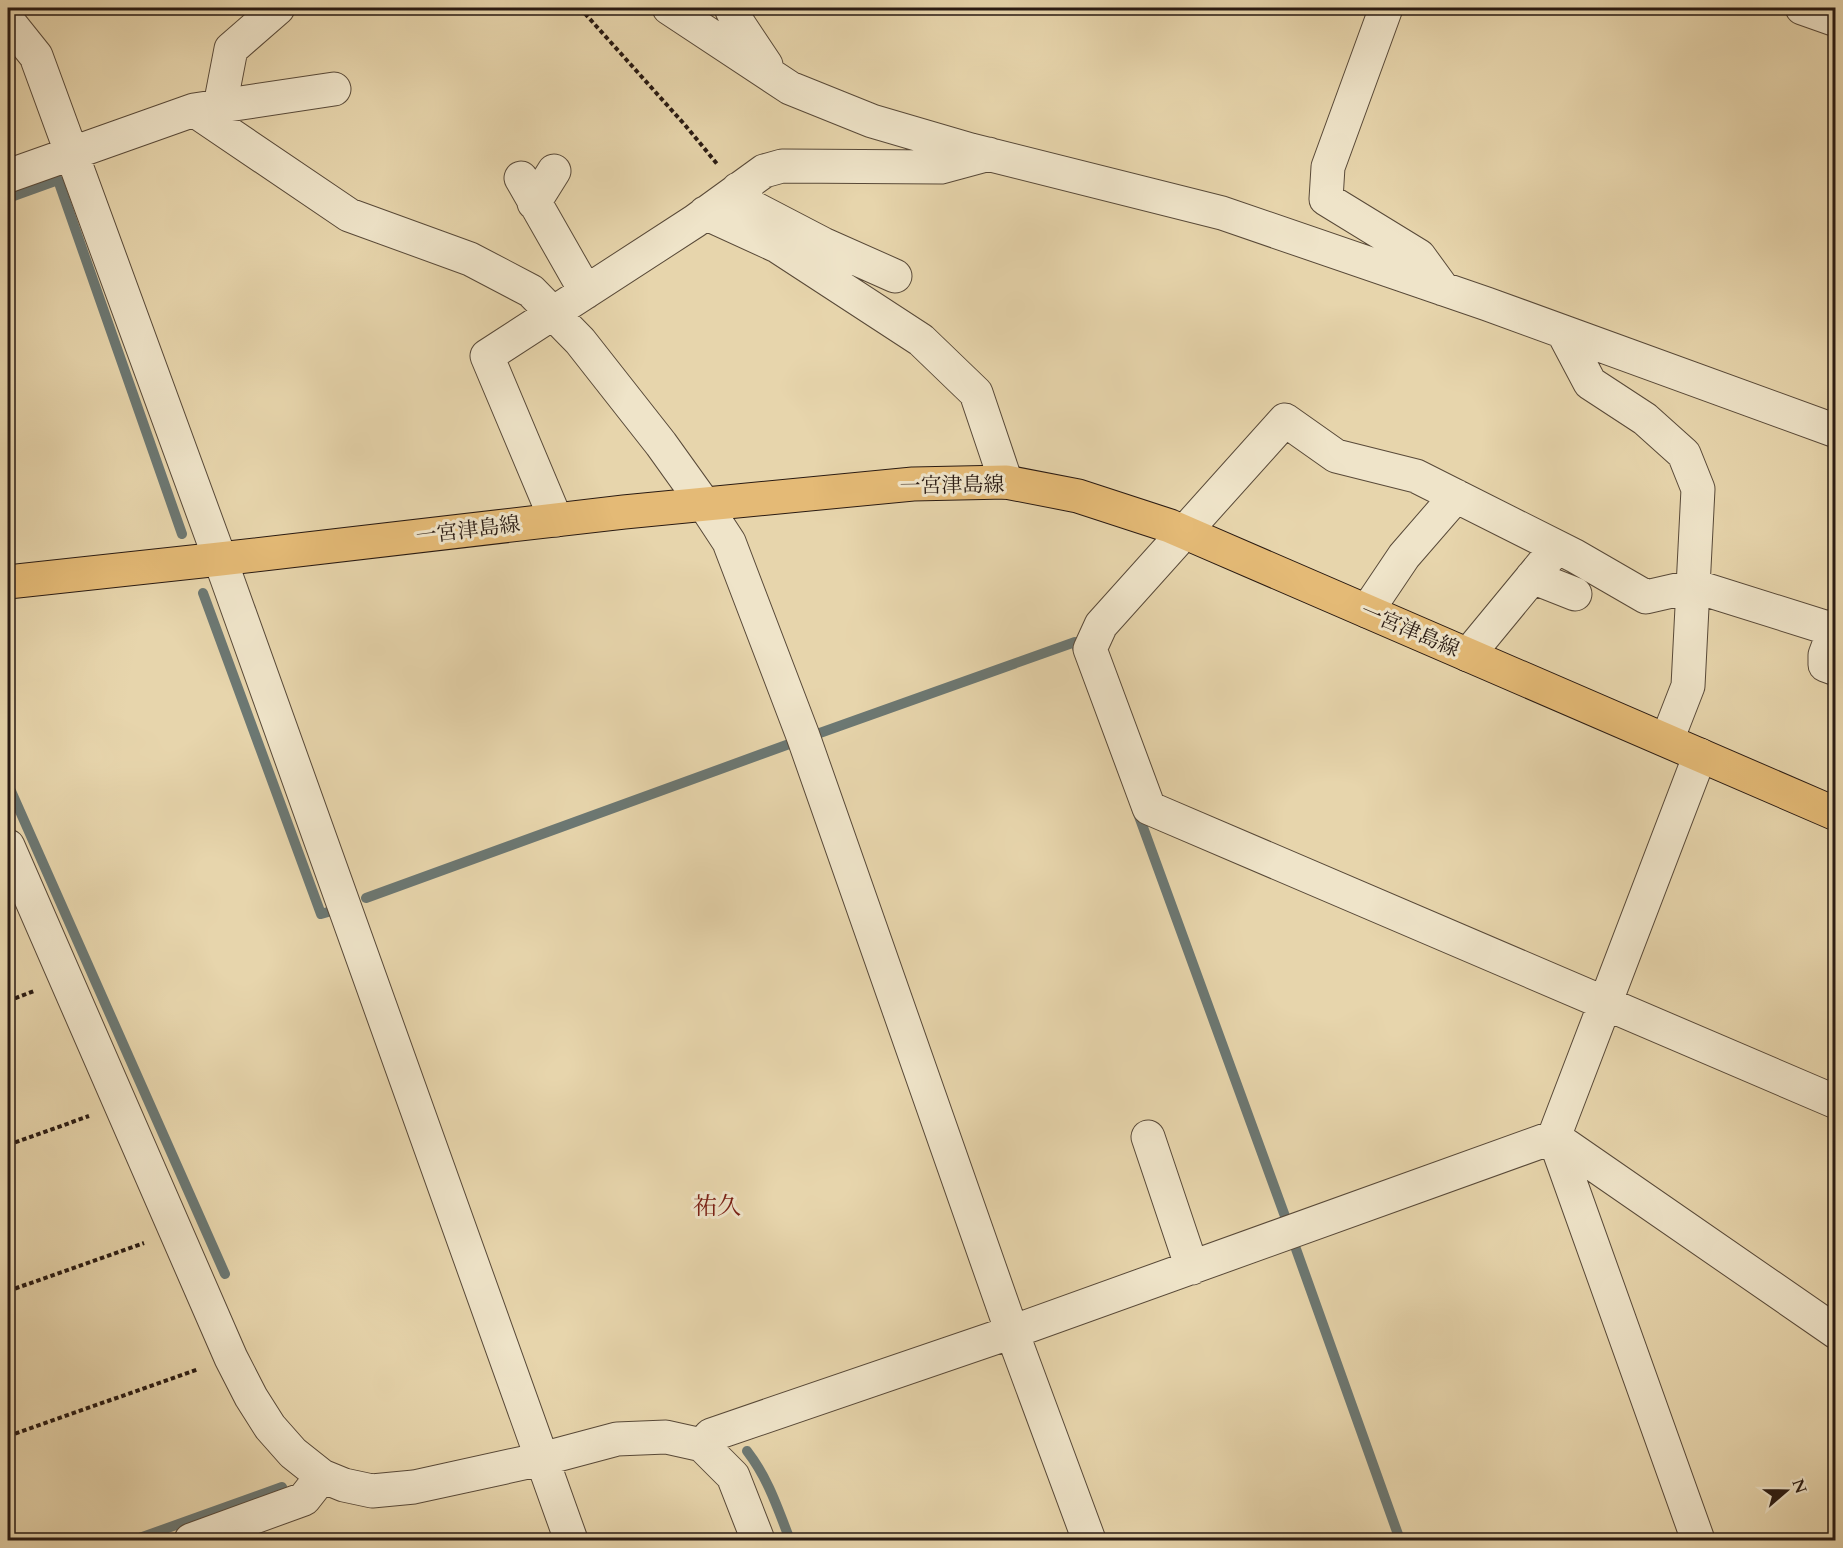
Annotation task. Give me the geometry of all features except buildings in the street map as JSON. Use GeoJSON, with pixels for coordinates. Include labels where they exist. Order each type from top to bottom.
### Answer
{"type":"FeatureCollection","features":[{"type":"Feature","properties":{"kind":"main road","name":"一宮津島線"},"geometry":{"type":"LineString","coordinates":[[8,582],[704,504],[913,484],[1006,483],[1078,496],[1170,526],[1836,814]]}},
{"type":"Feature","properties":{"kind":"street"},"geometry":{"type":"LineString","coordinates":[[207,108],[231,49],[278,8]]}},
{"type":"Feature","properties":{"kind":"street"},"geometry":{"type":"LineString","coordinates":[[669,8],[790,88],[872,121],[1222,213],[1443,289],[1836,431]]}},
{"type":"Feature","properties":{"kind":"street"},"geometry":{"type":"LineString","coordinates":[[731,8],[738,23],[776,79]]}},
{"type":"Feature","properties":{"kind":"street"},"geometry":{"type":"LineString","coordinates":[[1386,8],[1328,168],[1326,199],[1419,256],[1443,289]]}},
{"type":"Feature","properties":{"kind":"street"},"geometry":{"type":"LineString","coordinates":[[1802,8],[1836,20]]}},
{"type":"Feature","properties":{"kind":"street"},"geometry":{"type":"LineString","coordinates":[[8,21],[36,56],[72,153],[220,559],[571,1540]]}},
{"type":"Feature","properties":{"kind":"street"},"geometry":{"type":"LineString","coordinates":[[8,176],[207,108],[334,89]]}},
{"type":"Feature","properties":{"kind":"street"},"geometry":{"type":"LineString","coordinates":[[207,108],[349,215],[470,259],[531,291],[580,341],[661,444],[729,542],[803,736],[1012,1332],[1089,1540]]}},
{"type":"Feature","properties":{"kind":"street"},"geometry":{"type":"LineString","coordinates":[[556,520],[487,356],[705,213],[764,171],[782,166],[941,167],[991,154]]}},
{"type":"Feature","properties":{"kind":"street"},"geometry":{"type":"LineString","coordinates":[[554,171],[527,191],[586,292]]}},
{"type":"Feature","properties":{"kind":"street"},"geometry":{"type":"LineString","coordinates":[[738,189],[752,207],[823,244],[895,276]]}},
{"type":"Feature","properties":{"kind":"street"},"geometry":{"type":"LineString","coordinates":[[705,213],[777,246],[921,340],[976,393],[1006,483]]}},
{"type":"Feature","properties":{"kind":"street"},"geometry":{"type":"LineString","coordinates":[[1563,332],[1590,383],[1646,419],[1684,454],[1698,489],[1689,686],[1667,741]]}},
{"type":"Feature","properties":{"kind":"street"},"geometry":{"type":"LineString","coordinates":[[1836,669],[1825,665],[1825,655],[1835,628],[1694,586],[1646,597],[1557,547],[1416,476],[1336,456],[1285,420],[1101,625],[1090,649],[1149,808],[1836,1102]]}},
{"type":"Feature","properties":{"kind":"street"},"geometry":{"type":"LineString","coordinates":[[1366,611],[1404,556],[1456,496]]}},
{"type":"Feature","properties":{"kind":"street"},"geometry":{"type":"LineString","coordinates":[[1467,655],[1557,547]]}},
{"type":"Feature","properties":{"kind":"street"},"geometry":{"type":"LineString","coordinates":[[1532,577],[1575,594]]}},
{"type":"Feature","properties":{"kind":"street"},"geometry":{"type":"LineString","coordinates":[[1698,1540],[1554,1137],[1700,755]]}},
{"type":"Feature","properties":{"kind":"street"},"geometry":{"type":"LineString","coordinates":[[8,846],[231,1358],[250,1397],[270,1427],[293,1453],[322,1476],[344,1485],[372,1491],[414,1487],[542,1460],[617,1439],[666,1437],[702,1445],[733,1476],[758,1540]]}},
{"type":"Feature","properties":{"kind":"street"},"geometry":{"type":"LineString","coordinates":[[1148,1137],[1192,1268]]}},
{"type":"Feature","properties":{"kind":"street"},"geometry":{"type":"LineString","coordinates":[[702,1445],[711,1436],[1012,1332],[1554,1137]]}},
{"type":"Feature","properties":{"kind":"street"},"geometry":{"type":"LineString","coordinates":[[1554,1137],[1836,1332]]}},
{"type":"Feature","properties":{"kind":"street"},"geometry":{"type":"LineString","coordinates":[[190,1540],[304,1499],[322,1476]]}},
{"type":"Feature","properties":{"kind":"path"},"geometry":{"type":"LineString","coordinates":[[580,8],[685,124],[738,189]]}},
{"type":"Feature","properties":{"kind":"path"},"geometry":{"type":"LineString","coordinates":[[8,1145],[121,1105]]}},
{"type":"Feature","properties":{"kind":"path"},"geometry":{"type":"LineString","coordinates":[[8,1291],[176,1231]]}},
{"type":"Feature","properties":{"kind":"path"},"geometry":{"type":"LineString","coordinates":[[8,1436],[231,1358]]}},
{"type":"Feature","properties":{"kind":"waterway"},"geometry":{"type":"LineString","coordinates":[[8,198],[58,180],[182,534]]}},
{"type":"Feature","properties":{"kind":"waterway"},"geometry":{"type":"LineString","coordinates":[[203,593],[321,914],[328,912]]}},
{"type":"Feature","properties":{"kind":"waterway"},"geometry":{"type":"LineString","coordinates":[[817,734],[1075,642],[1080,656]]}},
{"type":"Feature","properties":{"kind":"waterway"},"geometry":{"type":"LineString","coordinates":[[366,898],[792,743]]}},
{"type":"Feature","properties":{"kind":"waterway"},"geometry":{"type":"LineString","coordinates":[[11,791],[225,1274]]}},
{"type":"Feature","properties":{"kind":"waterway"},"geometry":{"type":"LineString","coordinates":[[1136,808],[1286,1219]]}},
{"type":"Feature","properties":{"kind":"waterway"},"geometry":{"type":"LineString","coordinates":[[1296,1249],[1400,1540]]}},
{"type":"Feature","properties":{"kind":"waterway"},"geometry":{"type":"LineString","coordinates":[[747,1451],[767,1483],[790,1540]]}},
{"type":"Feature","properties":{"kind":"waterway"},"geometry":{"type":"LineString","coordinates":[[134,1540],[282,1487]]}},
{"type":"Feature","properties":{"kind":"district","name":"祐久"},"geometry":{"type":"Point","coordinates":[717,1206]}}]}
